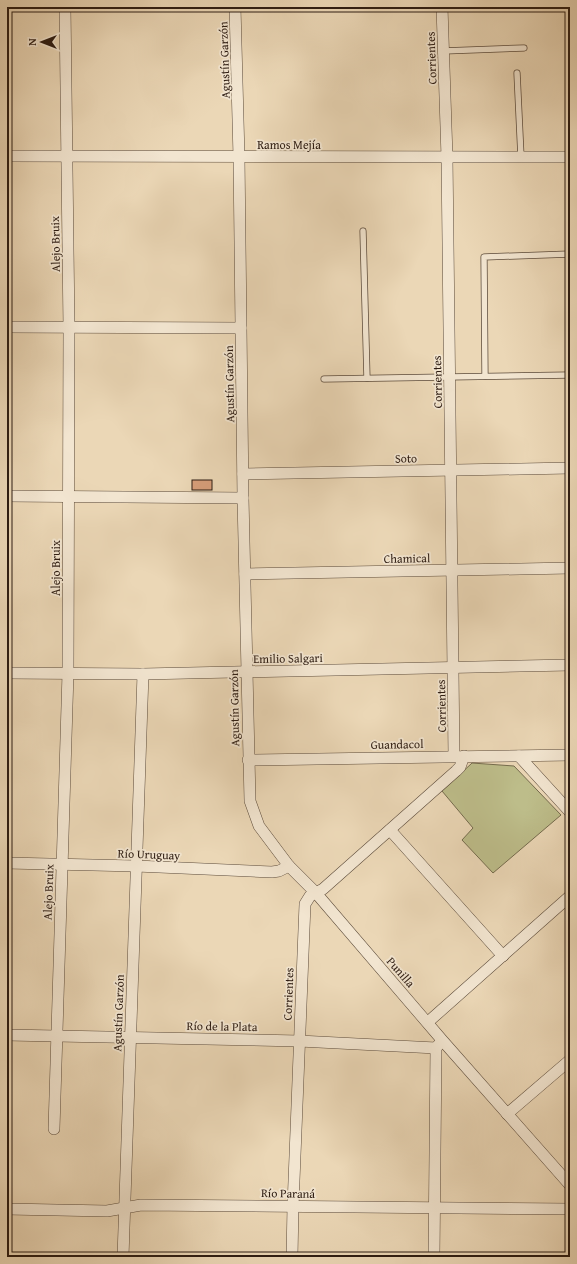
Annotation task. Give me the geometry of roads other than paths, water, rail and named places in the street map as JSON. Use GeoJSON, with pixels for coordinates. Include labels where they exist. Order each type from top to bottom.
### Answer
{"type":"FeatureCollection","features":[{"type":"Feature","properties":{"kind":"street","name":"Alejo Bruix"},"geometry":{"type":"LineString","coordinates":[[54,1129],[68,673],[69,328],[65,7]]}},
{"type":"Feature","properties":{"kind":"street","name":"Agustín Garzón"},"geometry":{"type":"LineString","coordinates":[[235,7],[239,157],[248,760]]}},
{"type":"Feature","properties":{"kind":"street","name":"Corrientes"},"geometry":{"type":"LineString","coordinates":[[292,1257],[305,904],[310,896],[323,889],[460,766],[453,667],[447,157],[442,7]]}},
{"type":"Feature","properties":{"kind":"street","name":"Ramos Mejía"},"geometry":{"type":"LineString","coordinates":[[7,156],[570,157]]}},
{"type":"Feature","properties":{"kind":"street"},"geometry":{"type":"LineString","coordinates":[[7,328],[241,328]]}},
{"type":"Feature","properties":{"kind":"street","name":"Soto"},"geometry":{"type":"LineString","coordinates":[[243,474],[570,468]]}},
{"type":"Feature","properties":{"kind":"street"},"geometry":{"type":"LineString","coordinates":[[7,496],[243,498]]}},
{"type":"Feature","properties":{"kind":"street","name":"Chamical"},"geometry":{"type":"LineString","coordinates":[[245,574],[570,568]]}},
{"type":"Feature","properties":{"kind":"street","name":"Emilio Salgari"},"geometry":{"type":"LineString","coordinates":[[7,673],[143,674],[570,665]]}},
{"type":"Feature","properties":{"kind":"street","name":"Agustín Garzón"},"geometry":{"type":"LineString","coordinates":[[123,1257],[143,674]]}},
{"type":"Feature","properties":{"kind":"street","name":"Guandacol"},"geometry":{"type":"LineString","coordinates":[[248,760],[570,755]]}},
{"type":"Feature","properties":{"kind":"street"},"geometry":{"type":"LineString","coordinates":[[519,756],[570,812]]}},
{"type":"Feature","properties":{"kind":"street","name":"Punilla"},"geometry":{"type":"LineString","coordinates":[[248,760],[250,801],[253,814],[259,826],[289,866],[316,893],[428,1022],[439,1044],[507,1114],[570,1185]]}},
{"type":"Feature","properties":{"kind":"street"},"geometry":{"type":"LineString","coordinates":[[390,830],[503,956]]}},
{"type":"Feature","properties":{"kind":"street","name":"Río Uruguay"},"geometry":{"type":"LineString","coordinates":[[7,864],[136,866],[272,872],[289,866]]}},
{"type":"Feature","properties":{"kind":"street"},"geometry":{"type":"LineString","coordinates":[[428,1022],[570,896]]}},
{"type":"Feature","properties":{"kind":"street","name":"Río de la Plata"},"geometry":{"type":"LineString","coordinates":[[7,1035],[439,1044]]}},
{"type":"Feature","properties":{"kind":"street"},"geometry":{"type":"LineString","coordinates":[[434,1257],[439,1044]]}},
{"type":"Feature","properties":{"kind":"street"},"geometry":{"type":"LineString","coordinates":[[507,1114],[570,1060]]}},
{"type":"Feature","properties":{"kind":"street","name":"Río Paraná"},"geometry":{"type":"LineString","coordinates":[[7,1209],[107,1211],[140,1205],[570,1209]]}},
{"type":"Feature","properties":{"kind":"lane"},"geometry":{"type":"LineString","coordinates":[[443,51],[524,48]]}},
{"type":"Feature","properties":{"kind":"lane"},"geometry":{"type":"LineString","coordinates":[[517,73],[521,157]]}},
{"type":"Feature","properties":{"kind":"lane"},"geometry":{"type":"LineString","coordinates":[[363,231],[367,378]]}},
{"type":"Feature","properties":{"kind":"lane"},"geometry":{"type":"LineString","coordinates":[[485,376],[484,257],[570,254]]}},
{"type":"Feature","properties":{"kind":"lane"},"geometry":{"type":"LineString","coordinates":[[324,379],[570,375]]}}]}
